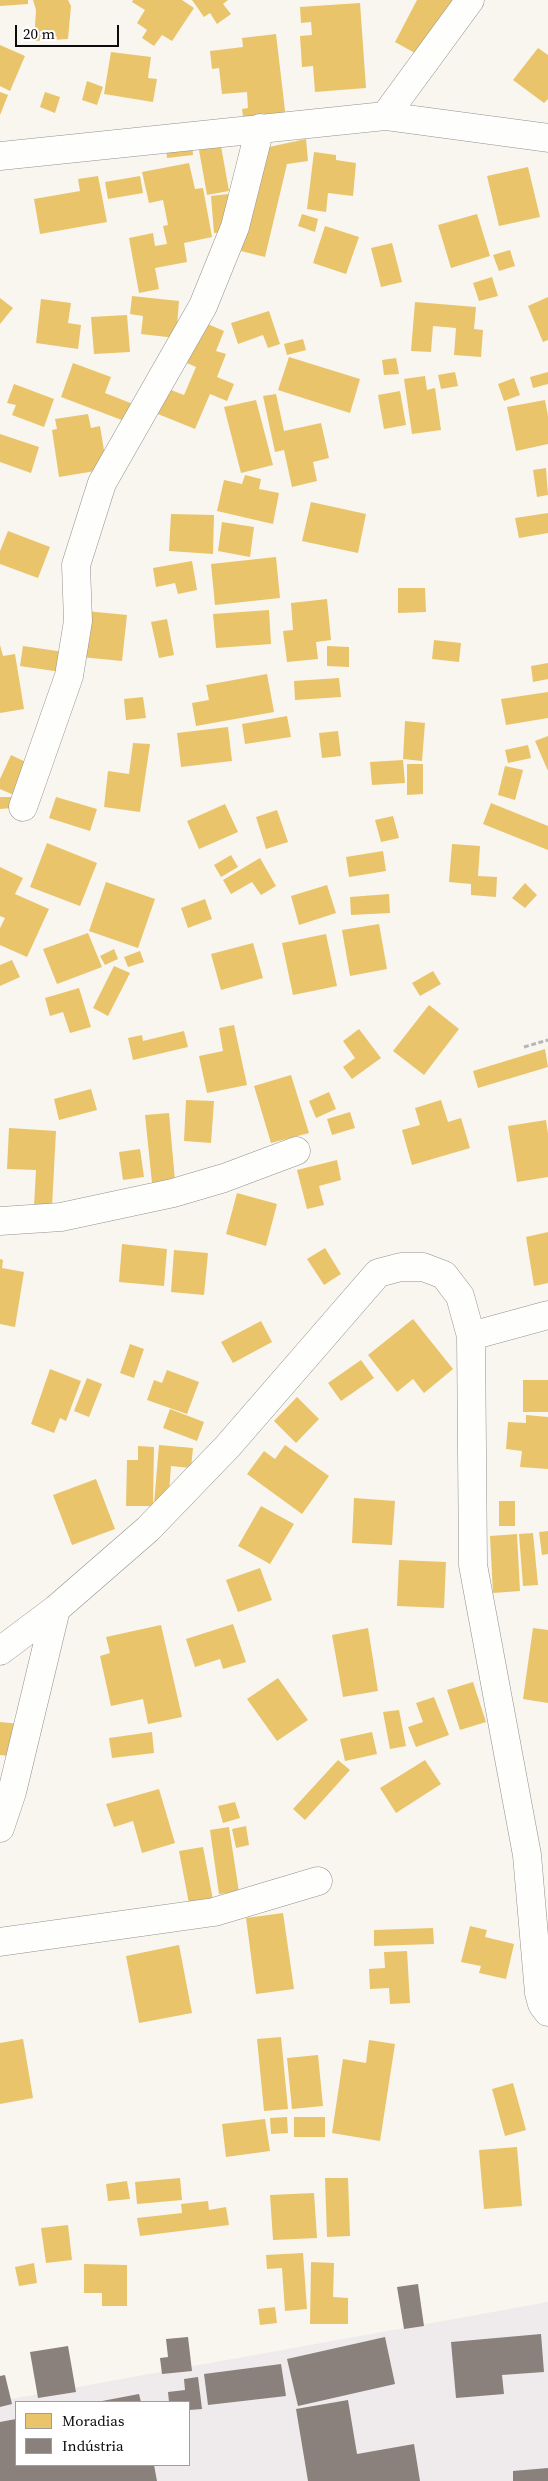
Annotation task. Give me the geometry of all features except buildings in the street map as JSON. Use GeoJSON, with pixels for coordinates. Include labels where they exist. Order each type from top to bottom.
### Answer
{"type":"FeatureCollection","features":[{"type":"Feature","properties":{"kind":"street"},"geometry":{"type":"LineString","coordinates":[[385,116],[470,0]]}},
{"type":"Feature","properties":{"kind":"street"},"geometry":{"type":"LineString","coordinates":[[0,156],[385,116],[548,138]]}},
{"type":"Feature","properties":{"kind":"street"},"geometry":{"type":"LineString","coordinates":[[23,807],[69,676],[78,621],[76,565],[102,483],[203,306],[235,227],[260,128]]}},
{"type":"Feature","properties":{"kind":"street"},"geometry":{"type":"LineString","coordinates":[[0,1221],[61,1217],[173,1193],[224,1178],[296,1151]]}},
{"type":"Feature","properties":{"kind":"street"},"geometry":{"type":"LineString","coordinates":[[0,1651],[56,1609],[148,1529],[208,1467],[378,1273],[401,1266],[423,1267],[444,1275],[460,1296],[471,1336],[473,1565],[527,1855],[539,1992],[542,2004],[548,2012]]}},
{"type":"Feature","properties":{"kind":"street"},"geometry":{"type":"LineString","coordinates":[[471,1336],[548,1315]]}},
{"type":"Feature","properties":{"kind":"street"},"geometry":{"type":"LineString","coordinates":[[0,1828],[12,1792],[56,1609]]}},
{"type":"Feature","properties":{"kind":"street"},"geometry":{"type":"LineString","coordinates":[[0,1942],[214,1912],[318,1881]]}},
{"type":"Feature","properties":{"kind":"path"},"geometry":{"type":"LineString","coordinates":[[524,1047],[548,1040]]}},
{"type":"Feature","properties":{"kind":"shaded area"},"geometry":{"type":"Polygon","coordinates":[[[548,2302],[548,2481],[0,2481],[0,2401],[548,2302]]]}}]}
